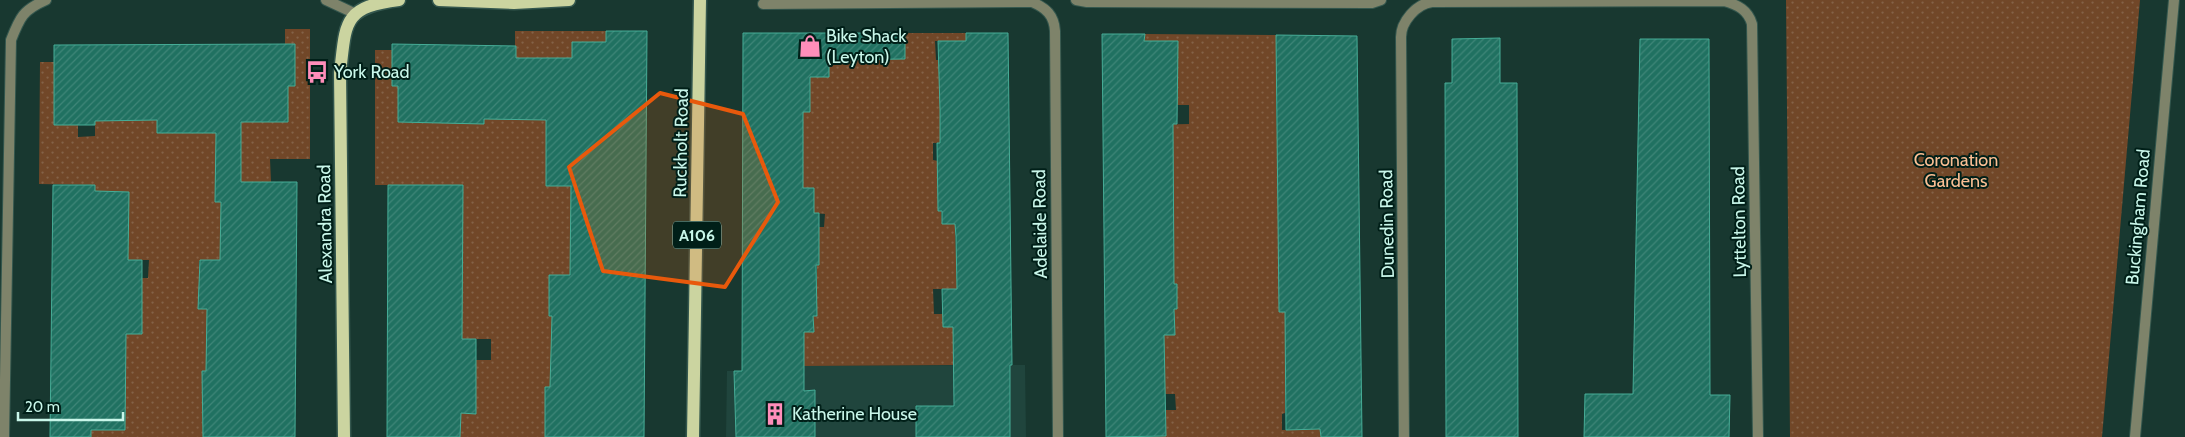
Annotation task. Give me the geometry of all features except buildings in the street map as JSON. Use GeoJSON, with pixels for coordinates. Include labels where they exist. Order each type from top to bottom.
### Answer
{"type":"FeatureCollection","features":[{"type":"Feature","properties":{"kind":"main road"},"geometry":{"type":"LineString","coordinates":[[356,14],[368,6],[399,0]]}},
{"type":"Feature","properties":{"kind":"main road"},"geometry":{"type":"LineString","coordinates":[[439,0],[514,3],[569,0]]}},
{"type":"Feature","properties":{"kind":"main road","name":"Ruckholt Road"},"geometry":{"type":"LineString","coordinates":[[693,437],[700,0]]}},
{"type":"Feature","properties":{"kind":"main road","name":"Alexandra Road"},"geometry":{"type":"LineString","coordinates":[[344,437],[340,73],[346,28],[356,14]]}},
{"type":"Feature","properties":{"kind":"street"},"geometry":{"type":"LineString","coordinates":[[4,437],[11,40],[19,19],[29,8],[46,0]]}},
{"type":"Feature","properties":{"kind":"street"},"geometry":{"type":"LineString","coordinates":[[326,0],[356,14]]}},
{"type":"Feature","properties":{"kind":"street"},"geometry":{"type":"LineString","coordinates":[[1076,0],[1087,2],[1372,3],[1381,0]]}},
{"type":"Feature","properties":{"kind":"street","name":"Buckingham Road"},"geometry":{"type":"LineString","coordinates":[[2135,437],[2174,0]]}},
{"type":"Feature","properties":{"kind":"street","name":"Lyttelton Road"},"geometry":{"type":"LineString","coordinates":[[1411,14],[1425,3],[1442,2],[1724,1],[1736,5],[1750,16],[1752,24],[1758,437]]}},
{"type":"Feature","properties":{"kind":"street","name":"Adelaide Road"},"geometry":{"type":"LineString","coordinates":[[763,4],[1032,2],[1049,12],[1054,23],[1058,437]]}},
{"type":"Feature","properties":{"kind":"street","name":"Dunedin Road"},"geometry":{"type":"LineString","coordinates":[[1404,437],[1401,30],[1411,14]]}},
{"type":"Feature","properties":{"kind":"highlighted area"},"geometry":{"type":"Polygon","coordinates":[[[660,93],[743,114],[778,202],[725,287],[603,271],[569,167],[660,93]]]}},
{"type":"Feature","properties":{"kind":"shaded area"},"geometry":{"type":"Polygon","coordinates":[[[1025,365],[1026,437],[726,437],[727,371],[804,371],[802,366],[1025,365]]]}},
{"type":"Feature","properties":{"kind":"green space","name":"Coronation Gardens"},"geometry":{"type":"Polygon","coordinates":[[[1786,0],[2140,0],[2102,437],[1790,437],[1786,0]]]}},
{"type":"Feature","properties":{"kind":"green space"},"geometry":{"type":"Polygon","coordinates":[[[285,29],[310,29],[310,159],[270,159],[271,182],[215,183],[215,202],[254,202],[221,217],[222,260],[199,261],[199,309],[207,309],[207,371],[202,384],[203,437],[91,437],[91,430],[125,430],[125,395],[92,394],[92,379],[126,379],[126,346],[92,346],[92,334],[142,334],[93,278],[148,278],[149,260],[128,260],[128,192],[95,191],[95,185],[39,184],[40,62],[54,62],[78,125],[78,137],[95,136],[95,84],[109,121],[143,120],[143,85],[241,86],[270,122],[288,122],[288,86],[295,86],[295,44],[285,44],[285,29]]]}},
{"type":"Feature","properties":{"kind":"green space"},"geometry":{"type":"Polygon","coordinates":[[[515,31],[606,31],[606,42],[572,58],[564,58],[571,186],[603,277],[549,275],[549,316],[602,316],[570,377],[545,437],[460,437],[461,408],[461,413],[476,413],[476,389],[462,360],[491,360],[491,339],[462,339],[431,204],[463,204],[463,185],[375,185],[375,50],[392,50],[392,86],[398,86],[398,122],[434,123],[484,87],[499,88],[499,119],[515,120],[515,31]]]}},
{"type":"Feature","properties":{"kind":"green space"},"geometry":{"type":"Polygon","coordinates":[[[905,33],[966,33],[966,41],[935,41],[936,60],[940,60],[969,142],[933,143],[933,160],[938,161],[942,224],[955,224],[957,289],[933,289],[934,314],[943,314],[943,327],[973,326],[966,348],[953,348],[953,365],[802,366],[785,332],[814,331],[813,316],[817,316],[819,239],[803,227],[824,227],[825,214],[814,213],[814,188],[786,188],[786,178],[803,177],[803,147],[786,125],[803,125],[803,112],[810,112],[810,96],[787,77],[829,77],[829,60],[904,59],[905,33]]]}},
{"type":"Feature","properties":{"kind":"green space"},"geometry":{"type":"Polygon","coordinates":[[[1145,34],[1276,35],[1276,61],[1288,61],[1276,95],[1278,177],[1297,312],[1320,345],[1285,346],[1285,389],[1320,388],[1320,395],[1285,395],[1285,413],[1282,414],[1282,430],[1320,429],[1321,437],[1148,437],[1166,436],[1166,410],[1176,410],[1175,394],[1147,394],[1148,377],[1165,376],[1164,345],[1148,345],[1147,335],[1175,334],[1174,309],[1177,309],[1177,284],[1170,284],[1174,259],[1174,234],[1146,234],[1174,209],[1174,193],[1146,193],[1146,183],[1173,182],[1173,141],[1145,125],[1189,124],[1189,105],[1165,105],[1144,41],[1145,34]]]}},
{"type":"Feature","properties":{"kind":"place","name":"Bike Shack (Leyton)"},"geometry":{"type":"Point","coordinates":[810,46]}},
{"type":"Feature","properties":{"kind":"place","name":"York Road"},"geometry":{"type":"Point","coordinates":[317,72]}},
{"type":"Feature","properties":{"kind":"place","name":"Katherine House"},"geometry":{"type":"Point","coordinates":[775,414]}}]}
